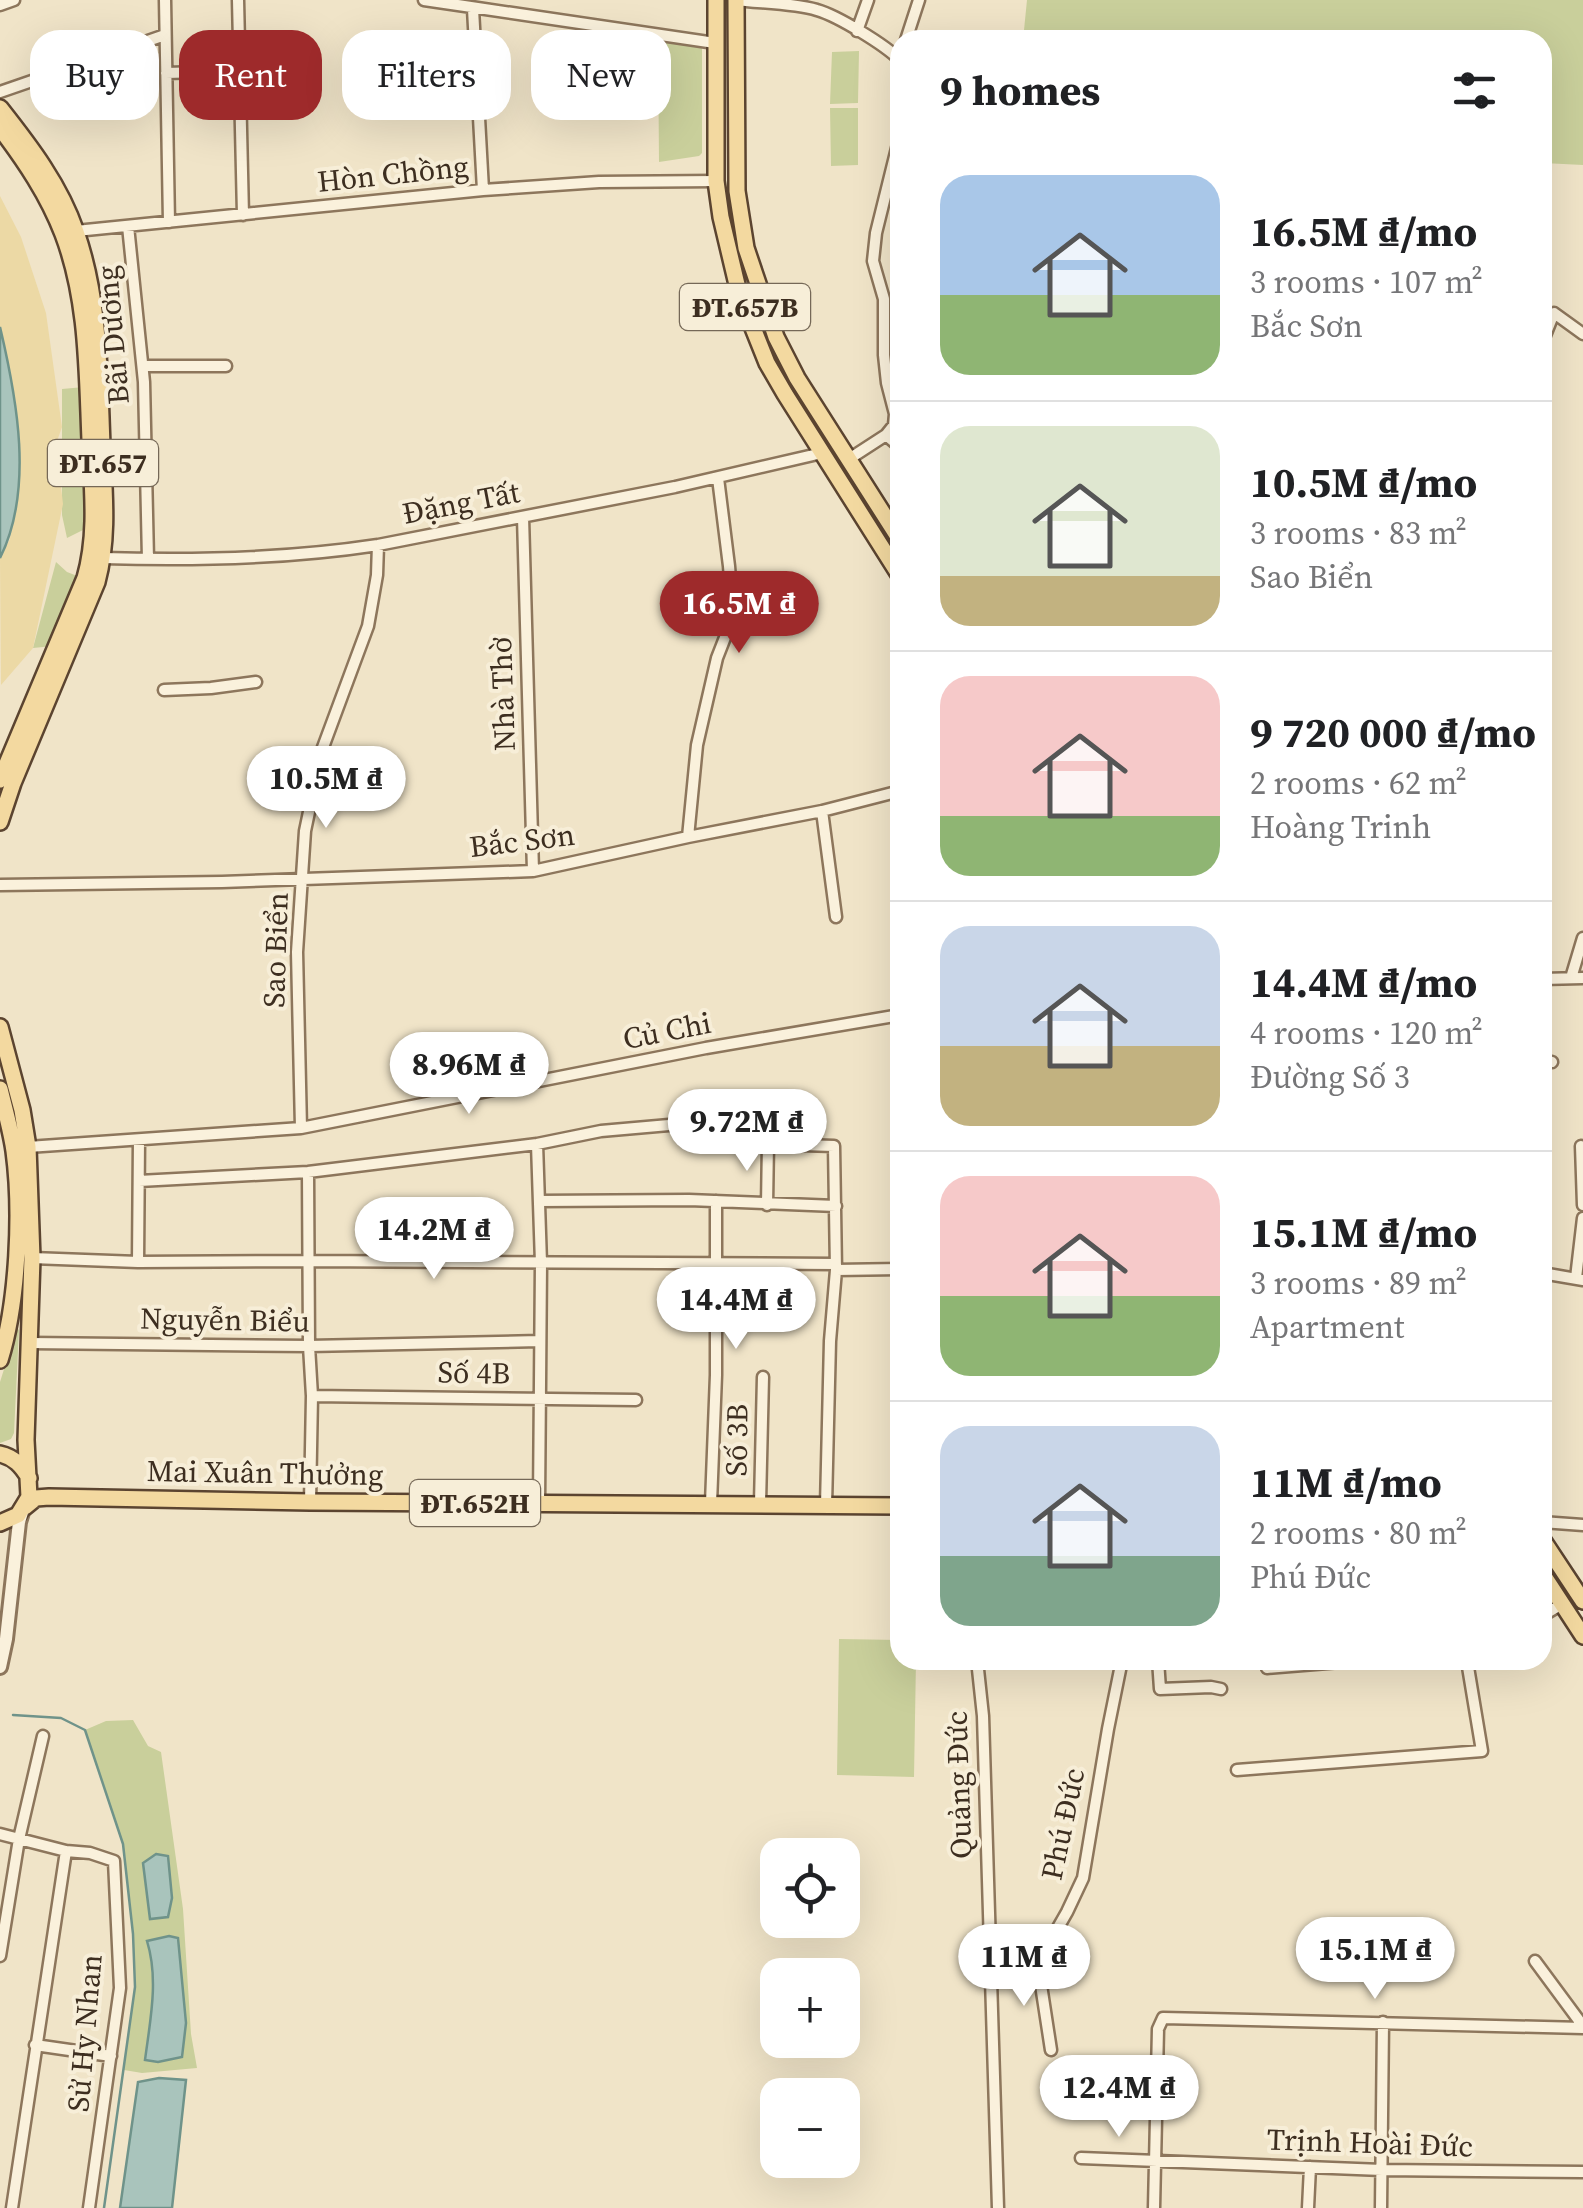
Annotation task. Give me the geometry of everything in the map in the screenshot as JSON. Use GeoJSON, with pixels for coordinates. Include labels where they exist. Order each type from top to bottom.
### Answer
{"type":"FeatureCollection","features":[{"type":"Feature","properties":{"kind":"main road","name":"ĐT.657B"},"geometry":{"type":"LineString","coordinates":[[716,0],[716,180],[739,293],[767,363],[890,560]]}},
{"type":"Feature","properties":{"kind":"main road","name":"ĐT.657B"},"geometry":{"type":"LineString","coordinates":[[736,0],[737,191],[746,248],[776,337],[890,524]]}},
{"type":"Feature","properties":{"kind":"main road","name":"ĐT.657"},"geometry":{"type":"LineString","coordinates":[[0,108],[56,186],[90,282],[98,332],[105,507],[92,597],[0,822]]}},
{"type":"Feature","properties":{"kind":"main road","name":"ĐT.657"},"geometry":{"type":"LineString","coordinates":[[0,128],[70,233]]}},
{"type":"Feature","properties":{"kind":"main road"},"geometry":{"type":"LineString","coordinates":[[716,180],[737,191]]}},
{"type":"Feature","properties":{"kind":"main road"},"geometry":{"type":"LineString","coordinates":[[822,453],[838,443]]}},
{"type":"Feature","properties":{"kind":"main road","name":"ĐT.657"},"geometry":{"type":"LineString","coordinates":[[0,780],[97,558]]}},
{"type":"Feature","properties":{"kind":"main road"},"geometry":{"type":"LineString","coordinates":[[0,1027],[22,1110],[16,1258],[0,1360]]}},
{"type":"Feature","properties":{"kind":"main road"},"geometry":{"type":"LineString","coordinates":[[0,1090],[21,1148],[32,1258],[30,1486],[24,1507]]}},
{"type":"Feature","properties":{"kind":"main road"},"geometry":{"type":"LineString","coordinates":[[0,1454],[14,1459],[34,1487],[49,1497]]}},
{"type":"Feature","properties":{"kind":"main road","name":"Mai Xuân Thưởng"},"geometry":{"type":"LineString","coordinates":[[0,1527],[36,1498],[49,1497],[890,1506]]}},
{"type":"Feature","properties":{"kind":"main road"},"geometry":{"type":"LineString","coordinates":[[1552,1553],[1583,1601]]}},
{"type":"Feature","properties":{"kind":"main road"},"geometry":{"type":"LineString","coordinates":[[1552,1589],[1583,1636]]}},
{"type":"Feature","properties":{"kind":"street"},"geometry":{"type":"LineString","coordinates":[[0,5],[14,0]]}},
{"type":"Feature","properties":{"kind":"street"},"geometry":{"type":"LineString","coordinates":[[165,0],[169,222]]}},
{"type":"Feature","properties":{"kind":"street"},"geometry":{"type":"LineString","coordinates":[[238,0],[238,30]]}},
{"type":"Feature","properties":{"kind":"street"},"geometry":{"type":"LineString","coordinates":[[424,0],[715,43]]}},
{"type":"Feature","properties":{"kind":"street"},"geometry":{"type":"LineString","coordinates":[[736,0],[820,5],[890,52]]}},
{"type":"Feature","properties":{"kind":"street"},"geometry":{"type":"LineString","coordinates":[[856,30],[868,0]]}},
{"type":"Feature","properties":{"kind":"street"},"geometry":{"type":"LineString","coordinates":[[909,30],[918,0]]}},
{"type":"Feature","properties":{"kind":"street"},"geometry":{"type":"LineString","coordinates":[[473,9],[483,190]]}},
{"type":"Feature","properties":{"kind":"street"},"geometry":{"type":"LineString","coordinates":[[0,92],[165,35]]}},
{"type":"Feature","properties":{"kind":"street"},"geometry":{"type":"LineString","coordinates":[[166,73],[179,73]]}},
{"type":"Feature","properties":{"kind":"street"},"geometry":{"type":"LineString","coordinates":[[240,120],[242,214]]}},
{"type":"Feature","properties":{"kind":"street"},"geometry":{"type":"LineString","coordinates":[[890,176],[872,260],[884,298],[890,390]]}},
{"type":"Feature","properties":{"kind":"street","name":"Hòn Chồng"},"geometry":{"type":"LineString","coordinates":[[70,233],[483,190],[716,180]]}},
{"type":"Feature","properties":{"kind":"street","name":"Bãi Dương"},"geometry":{"type":"LineString","coordinates":[[128,226],[143,366],[148,560]]}},
{"type":"Feature","properties":{"kind":"street"},"geometry":{"type":"LineString","coordinates":[[1552,319],[1554,314],[1583,334]]}},
{"type":"Feature","properties":{"kind":"street"},"geometry":{"type":"LineString","coordinates":[[143,366],[226,366]]}},
{"type":"Feature","properties":{"kind":"street"},"geometry":{"type":"LineString","coordinates":[[849,459],[890,430]]}},
{"type":"Feature","properties":{"kind":"street"},"geometry":{"type":"LineString","coordinates":[[886,436],[890,439]]}},
{"type":"Feature","properties":{"kind":"street","name":"Đặng Tất"},"geometry":{"type":"LineString","coordinates":[[97,558],[284,557],[378,545],[718,478],[822,453]]}},
{"type":"Feature","properties":{"kind":"street"},"geometry":{"type":"LineString","coordinates":[[688,837],[697,744],[716,658],[732,617],[730,566],[718,478]]}},
{"type":"Feature","properties":{"kind":"street","name":"Nhà Thờ"},"geometry":{"type":"LineString","coordinates":[[523,517],[533,871]]}},
{"type":"Feature","properties":{"kind":"street","name":"Sao Biển"},"geometry":{"type":"LineString","coordinates":[[301,1128],[297,952],[306,832],[322,750],[368,626],[378,575],[378,545]]}},
{"type":"Feature","properties":{"kind":"street"},"geometry":{"type":"LineString","coordinates":[[164,690],[256,682]]}},
{"type":"Feature","properties":{"kind":"street","name":"Bắc Sơn"},"geometry":{"type":"LineString","coordinates":[[0,885],[533,871],[822,812],[890,794]]}},
{"type":"Feature","properties":{"kind":"street"},"geometry":{"type":"LineString","coordinates":[[822,812],[836,917]]}},
{"type":"Feature","properties":{"kind":"street"},"geometry":{"type":"LineString","coordinates":[[1552,979],[1577,978],[1583,938]]}},
{"type":"Feature","properties":{"kind":"street","name":"Củ Chi"},"geometry":{"type":"LineString","coordinates":[[21,1148],[301,1128],[706,1048],[890,1017]]}},
{"type":"Feature","properties":{"kind":"street"},"geometry":{"type":"LineString","coordinates":[[139,1182],[308,1172],[538,1144],[619,1129],[750,1120],[763,1126],[768,1143],[768,1205]]}},
{"type":"Feature","properties":{"kind":"street"},"geometry":{"type":"LineString","coordinates":[[138,1140],[138,1262]]}},
{"type":"Feature","properties":{"kind":"street"},"geometry":{"type":"LineString","coordinates":[[768,1143],[834,1146],[836,1267],[826,1505]]}},
{"type":"Feature","properties":{"kind":"street"},"geometry":{"type":"LineString","coordinates":[[538,1144],[539,1502]]}},
{"type":"Feature","properties":{"kind":"street"},"geometry":{"type":"LineString","coordinates":[[1580,1146],[1583,1206]]}},
{"type":"Feature","properties":{"kind":"street"},"geometry":{"type":"LineString","coordinates":[[308,1172],[310,1502]]}},
{"type":"Feature","properties":{"kind":"street"},"geometry":{"type":"LineString","coordinates":[[539,1201],[836,1206]]}},
{"type":"Feature","properties":{"kind":"street"},"geometry":{"type":"LineString","coordinates":[[711,1503],[716,1201]]}},
{"type":"Feature","properties":{"kind":"street"},"geometry":{"type":"LineString","coordinates":[[1552,1275],[1579,1279],[1583,1218]]}},
{"type":"Feature","properties":{"kind":"street"},"geometry":{"type":"LineString","coordinates":[[32,1258],[890,1269]]}},
{"type":"Feature","properties":{"kind":"street","name":"Nguyễn Biểu"},"geometry":{"type":"LineString","coordinates":[[30,1343],[309,1346],[539,1340]]}},
{"type":"Feature","properties":{"kind":"street","name":"Số 3B"},"geometry":{"type":"LineString","coordinates":[[760,1504],[763,1377]]}},
{"type":"Feature","properties":{"kind":"street","name":"Số 4B"},"geometry":{"type":"LineString","coordinates":[[312,1396],[636,1400]]}},
{"type":"Feature","properties":{"kind":"street"},"geometry":{"type":"LineString","coordinates":[[0,1667],[24,1507]]}},
{"type":"Feature","properties":{"kind":"street"},"geometry":{"type":"LineString","coordinates":[[1552,1522],[1583,1524]]}},
{"type":"Feature","properties":{"kind":"street"},"geometry":{"type":"LineString","coordinates":[[0,1527],[11,1545],[14,1560]]}},
{"type":"Feature","properties":{"kind":"street"},"geometry":{"type":"LineString","coordinates":[[1552,1610],[1562,1604]]}},
{"type":"Feature","properties":{"kind":"street","name":"Quảng Đức"},"geometry":{"type":"LineString","coordinates":[[978,1670],[983,1716],[998,2208]]}},
{"type":"Feature","properties":{"kind":"street","name":"Phú Đức"},"geometry":{"type":"LineString","coordinates":[[1051,2050],[1040,1961],[1083,1878],[1120,1670]]}},
{"type":"Feature","properties":{"kind":"street"},"geometry":{"type":"LineString","coordinates":[[1159,1670],[1160,1689],[1221,1688]]}},
{"type":"Feature","properties":{"kind":"street"},"geometry":{"type":"LineString","coordinates":[[1237,1770],[1482,1751],[1468,1670]]}},
{"type":"Feature","properties":{"kind":"street"},"geometry":{"type":"LineString","coordinates":[[0,1956],[43,1736]]}},
{"type":"Feature","properties":{"kind":"street"},"geometry":{"type":"LineString","coordinates":[[0,1834],[66,1850],[12,2208]]}},
{"type":"Feature","properties":{"kind":"street","name":"Sử Hy Nhan"},"geometry":{"type":"LineString","coordinates":[[66,1850],[114,1861],[120,1988],[90,2208]]}},
{"type":"Feature","properties":{"kind":"street"},"geometry":{"type":"LineString","coordinates":[[1534,1961],[1583,2027]]}},
{"type":"Feature","properties":{"kind":"street"},"geometry":{"type":"LineString","coordinates":[[1154,2208],[1158,2030],[1165,2018],[1583,2027]]}},
{"type":"Feature","properties":{"kind":"street"},"geometry":{"type":"LineString","coordinates":[[1381,2208],[1383,2022]]}},
{"type":"Feature","properties":{"kind":"street"},"geometry":{"type":"LineString","coordinates":[[35,2045],[111,2056]]}},
{"type":"Feature","properties":{"kind":"street","name":"Trịnh Hoài Đức"},"geometry":{"type":"LineString","coordinates":[[1081,2158],[1382,2170],[1583,2172]]}},
{"type":"Feature","properties":{"kind":"street"},"geometry":{"type":"LineString","coordinates":[[1308,2208],[1310,2167]]}},
{"type":"Feature","properties":{"kind":"green space"},"geometry":{"type":"Polygon","coordinates":[[[1027,0],[1583,0],[1583,165],[1552,163],[1552,30],[1024,30],[1027,0]]]}},
{"type":"Feature","properties":{"kind":"green space"},"geometry":{"type":"Polygon","coordinates":[[[671,41],[702,48],[702,153],[659,162],[659,120],[671,120],[671,41]]]}},
{"type":"Feature","properties":{"kind":"green space"},"geometry":{"type":"Polygon","coordinates":[[[859,51],[858,103],[830,104],[832,52],[859,51]]]}},
{"type":"Feature","properties":{"kind":"green space"},"geometry":{"type":"Polygon","coordinates":[[[830,108],[858,108],[858,165],[831,166],[830,108]]]}},
{"type":"Feature","properties":{"kind":"green space"},"geometry":{"type":"Polygon","coordinates":[[[84,387],[87,528],[67,538],[62,515],[62,389],[84,387]]]}},
{"type":"Feature","properties":{"kind":"green space"},"geometry":{"type":"Polygon","coordinates":[[[56,562],[80,577],[53,646],[33,648],[56,562]]]}},
{"type":"Feature","properties":{"kind":"green space"},"geometry":{"type":"Polygon","coordinates":[[[17,1328],[14,1433],[11,1439],[0,1443],[0,1382],[17,1328]]]}},
{"type":"Feature","properties":{"kind":"green space"},"geometry":{"type":"Polygon","coordinates":[[[839,1639],[890,1640],[890,1670],[916,1670],[914,1777],[837,1775],[839,1639]]]}},
{"type":"Feature","properties":{"kind":"green space"},"geometry":{"type":"Polygon","coordinates":[[[133,1720],[148,1746],[161,1752],[183,1909],[197,2068],[142,2073],[124,2070],[135,1987],[123,1844],[85,1730],[106,1721],[133,1720]],[[178,1938],[151,1956],[153,1996],[145,2060],[182,1983],[178,1938]]]}},
{"type":"Feature","properties":{"kind":"sand"},"geometry":{"type":"Polygon","coordinates":[[[0,196],[21,237],[46,313],[62,427],[56,444],[63,504],[33,648],[1,685],[0,558],[10,539],[19,442],[16,403],[0,327],[0,196]]]}},
{"type":"Feature","properties":{"kind":"water"},"geometry":{"type":"Polygon","coordinates":[[[0,327],[16,414],[19,474],[17,503],[0,558],[0,327]]]}},
{"type":"Feature","properties":{"kind":"water"},"geometry":{"type":"Polygon","coordinates":[[[156,1854],[168,1856],[172,1898],[168,1917],[150,1919],[143,1863],[156,1854]]]}},
{"type":"Feature","properties":{"kind":"water"},"geometry":{"type":"Polygon","coordinates":[[[178,1938],[186,2023],[182,2057],[158,2062],[145,2060],[153,1986],[147,1941],[178,1938]]]}},
{"type":"Feature","properties":{"kind":"water"},"geometry":{"type":"Polygon","coordinates":[[[159,2078],[186,2080],[172,2208],[120,2208],[138,2082],[159,2078]]]}},
{"type":"Feature","properties":{"kind":"waterway"},"geometry":{"type":"LineString","coordinates":[[13,1715],[61,1718],[85,1730],[123,1844],[135,1987],[104,2208]]}}]}
